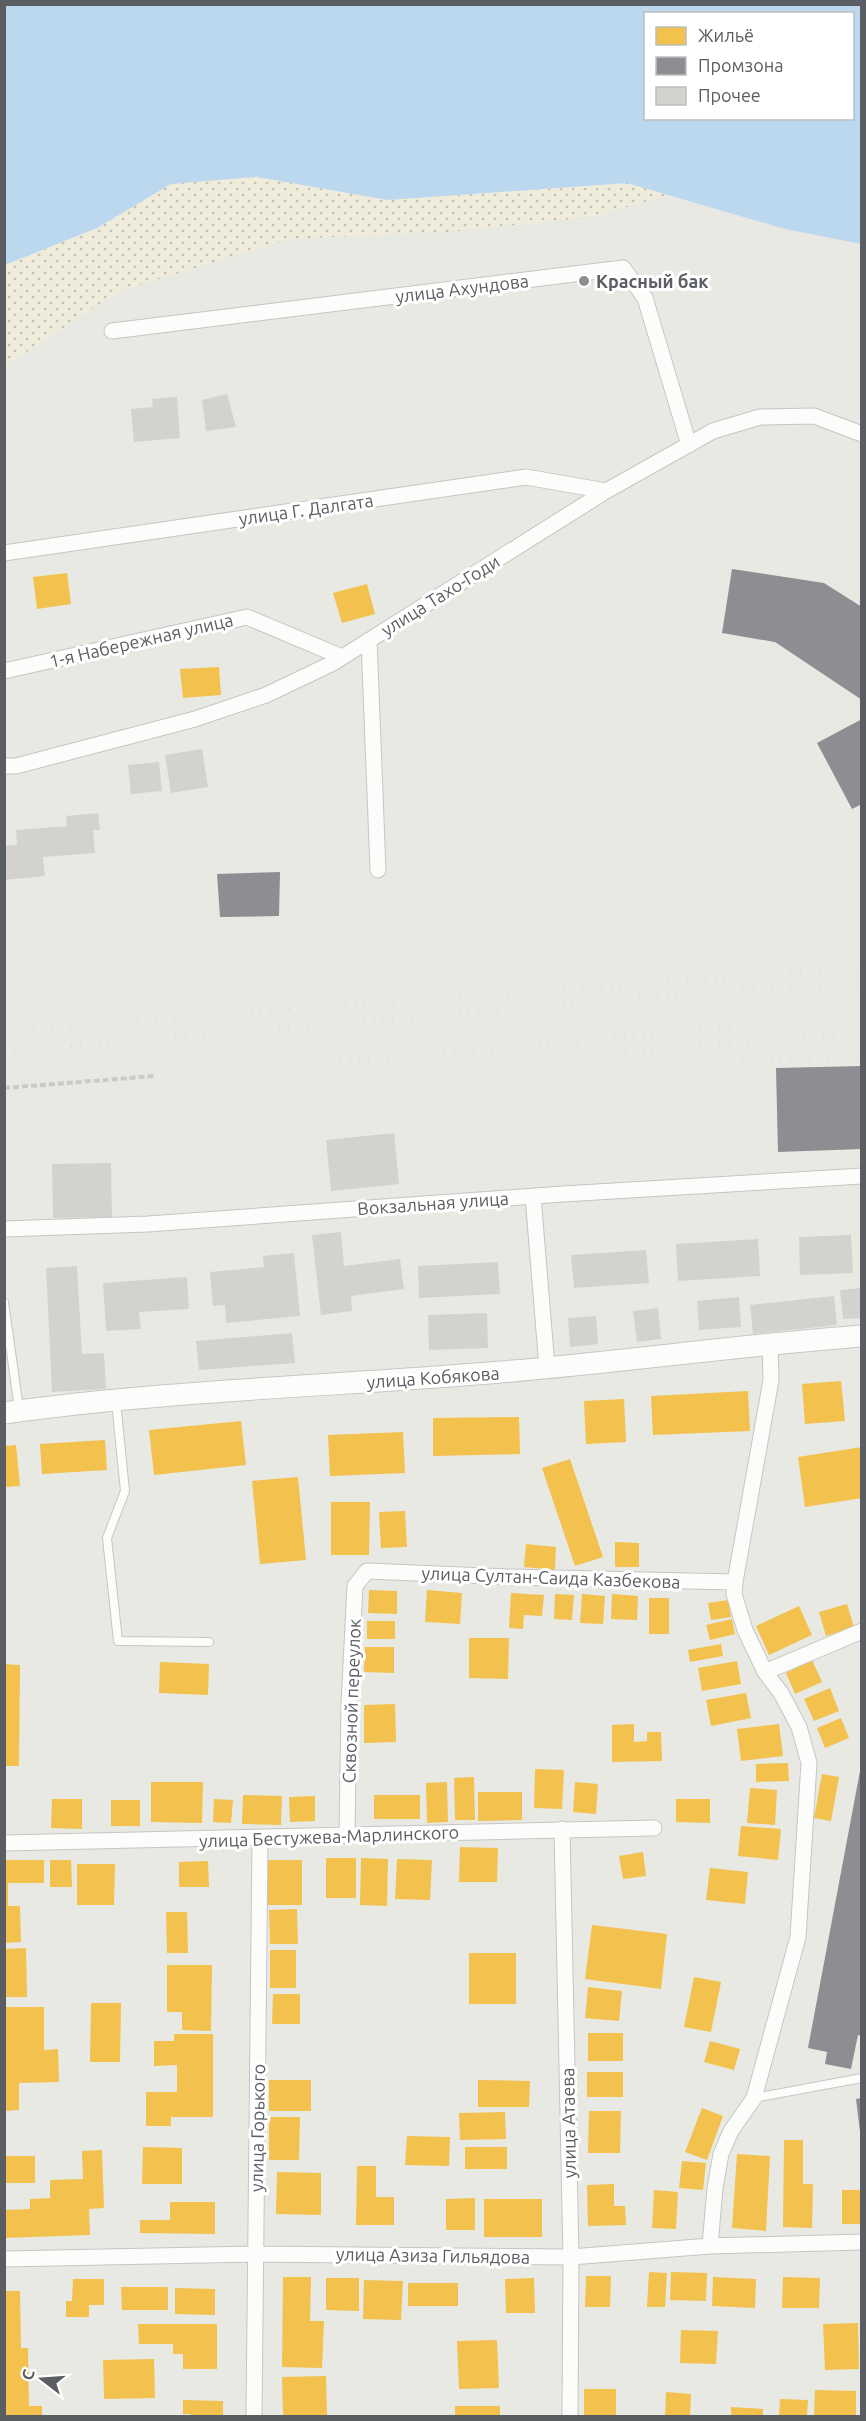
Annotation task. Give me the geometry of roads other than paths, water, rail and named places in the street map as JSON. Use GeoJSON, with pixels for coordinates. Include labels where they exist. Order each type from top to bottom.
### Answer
{"type":"FeatureCollection","features":[{"type":"Feature","properties":{"kind":"street","name":"улица Ахундова"},"geometry":{"type":"LineString","coordinates":[[112,331],[623,268],[645,298],[689,445]]}},
{"type":"Feature","properties":{"kind":"street","name":"улица Тахо-Годи"},"geometry":{"type":"LineString","coordinates":[[4,766],[16,766],[195,719],[266,695],[342,657],[606,491],[713,431],[760,417],[814,416],[861,434]]}},
{"type":"Feature","properties":{"kind":"street","name":"улица Г. Далгата"},"geometry":{"type":"LineString","coordinates":[[4,553],[526,477],[606,491]]}},
{"type":"Feature","properties":{"kind":"street","name":"1-я Набережная улица"},"geometry":{"type":"LineString","coordinates":[[4,671],[246,616],[342,657]]}},
{"type":"Feature","properties":{"kind":"street"},"geometry":{"type":"LineString","coordinates":[[369,640],[378,870]]}},
{"type":"Feature","properties":{"kind":"street","name":"Вокзальная улица"},"geometry":{"type":"LineString","coordinates":[[4,1229],[148,1224],[533,1196],[861,1176]]}},
{"type":"Feature","properties":{"kind":"street"},"geometry":{"type":"LineString","coordinates":[[533,1196],[547,1367]]}},
{"type":"Feature","properties":{"kind":"street","name":"улица Кобякова"},"geometry":{"type":"LineString","coordinates":[[12,1412],[116,1400],[547,1367],[770,1343],[861,1336]]}},
{"type":"Feature","properties":{"kind":"street"},"geometry":{"type":"LineString","coordinates":[[710,2246],[715,2188],[721,2154],[731,2131],[754,2098],[798,1937],[809,1763],[799,1728],[781,1693],[765,1672],[739,1612],[734,1594],[771,1380],[770,1343]]}},
{"type":"Feature","properties":{"kind":"street","name":"улица Султан-Саида Казбекова"},"geometry":{"type":"LineString","coordinates":[[367,1571],[509,1577],[735,1581]]}},
{"type":"Feature","properties":{"kind":"street","name":"Сквозной переулок"},"geometry":{"type":"LineString","coordinates":[[347,1835],[349,1704],[355,1586],[367,1571]]}},
{"type":"Feature","properties":{"kind":"street"},"geometry":{"type":"LineString","coordinates":[[765,1672],[861,1631]]}},
{"type":"Feature","properties":{"kind":"street","name":"улица Бестужева-Марлинского"},"geometry":{"type":"LineString","coordinates":[[4,1843],[260,1839],[654,1828]]}},
{"type":"Feature","properties":{"kind":"street","name":"улица Атаева"},"geometry":{"type":"LineString","coordinates":[[562,1829],[571,2257],[570,2416]]}},
{"type":"Feature","properties":{"kind":"street","name":"улица Горького"},"geometry":{"type":"LineString","coordinates":[[254,2416],[260,1839]]}},
{"type":"Feature","properties":{"kind":"street","name":"улица Азиза Гильядова"},"geometry":{"type":"LineString","coordinates":[[4,2259],[255,2254],[571,2257],[710,2246],[861,2242]]}},
{"type":"Feature","properties":{"kind":"lane"},"geometry":{"type":"LineString","coordinates":[[4,1302],[12,1412]]}},
{"type":"Feature","properties":{"kind":"lane"},"geometry":{"type":"LineString","coordinates":[[116,1400],[125,1491],[107,1538],[118,1641],[209,1642]]}},
{"type":"Feature","properties":{"kind":"lane"},"geometry":{"type":"LineString","coordinates":[[754,2098],[861,2078]]}},
{"type":"Feature","properties":{"kind":"water"},"geometry":{"type":"Polygon","coordinates":[[[5,4],[861,5],[861,244],[785,229],[627,183],[388,200],[257,177],[171,184],[97,228],[5,265],[5,4]]]}},
{"type":"Feature","properties":{"kind":"railway"},"geometry":{"type":"LineString","coordinates":[[4,1030],[862,969]]}},
{"type":"Feature","properties":{"kind":"railway"},"geometry":{"type":"LineString","coordinates":[[4,1051],[683,994],[862,984]]}},
{"type":"Feature","properties":{"kind":"railway"},"geometry":{"type":"LineString","coordinates":[[302,1065],[539,1046],[737,1026]]}},
{"type":"Feature","properties":{"kind":"railway"},"geometry":{"type":"LineString","coordinates":[[605,1056],[862,1031]]}},
{"type":"Feature","properties":{"kind":"railway"},"geometry":{"type":"LineString","coordinates":[[742,1062],[862,1056]]}},
{"type":"Feature","properties":{"kind":"place","name":"Красный бак"},"geometry":{"type":"Point","coordinates":[584,281]}}]}
